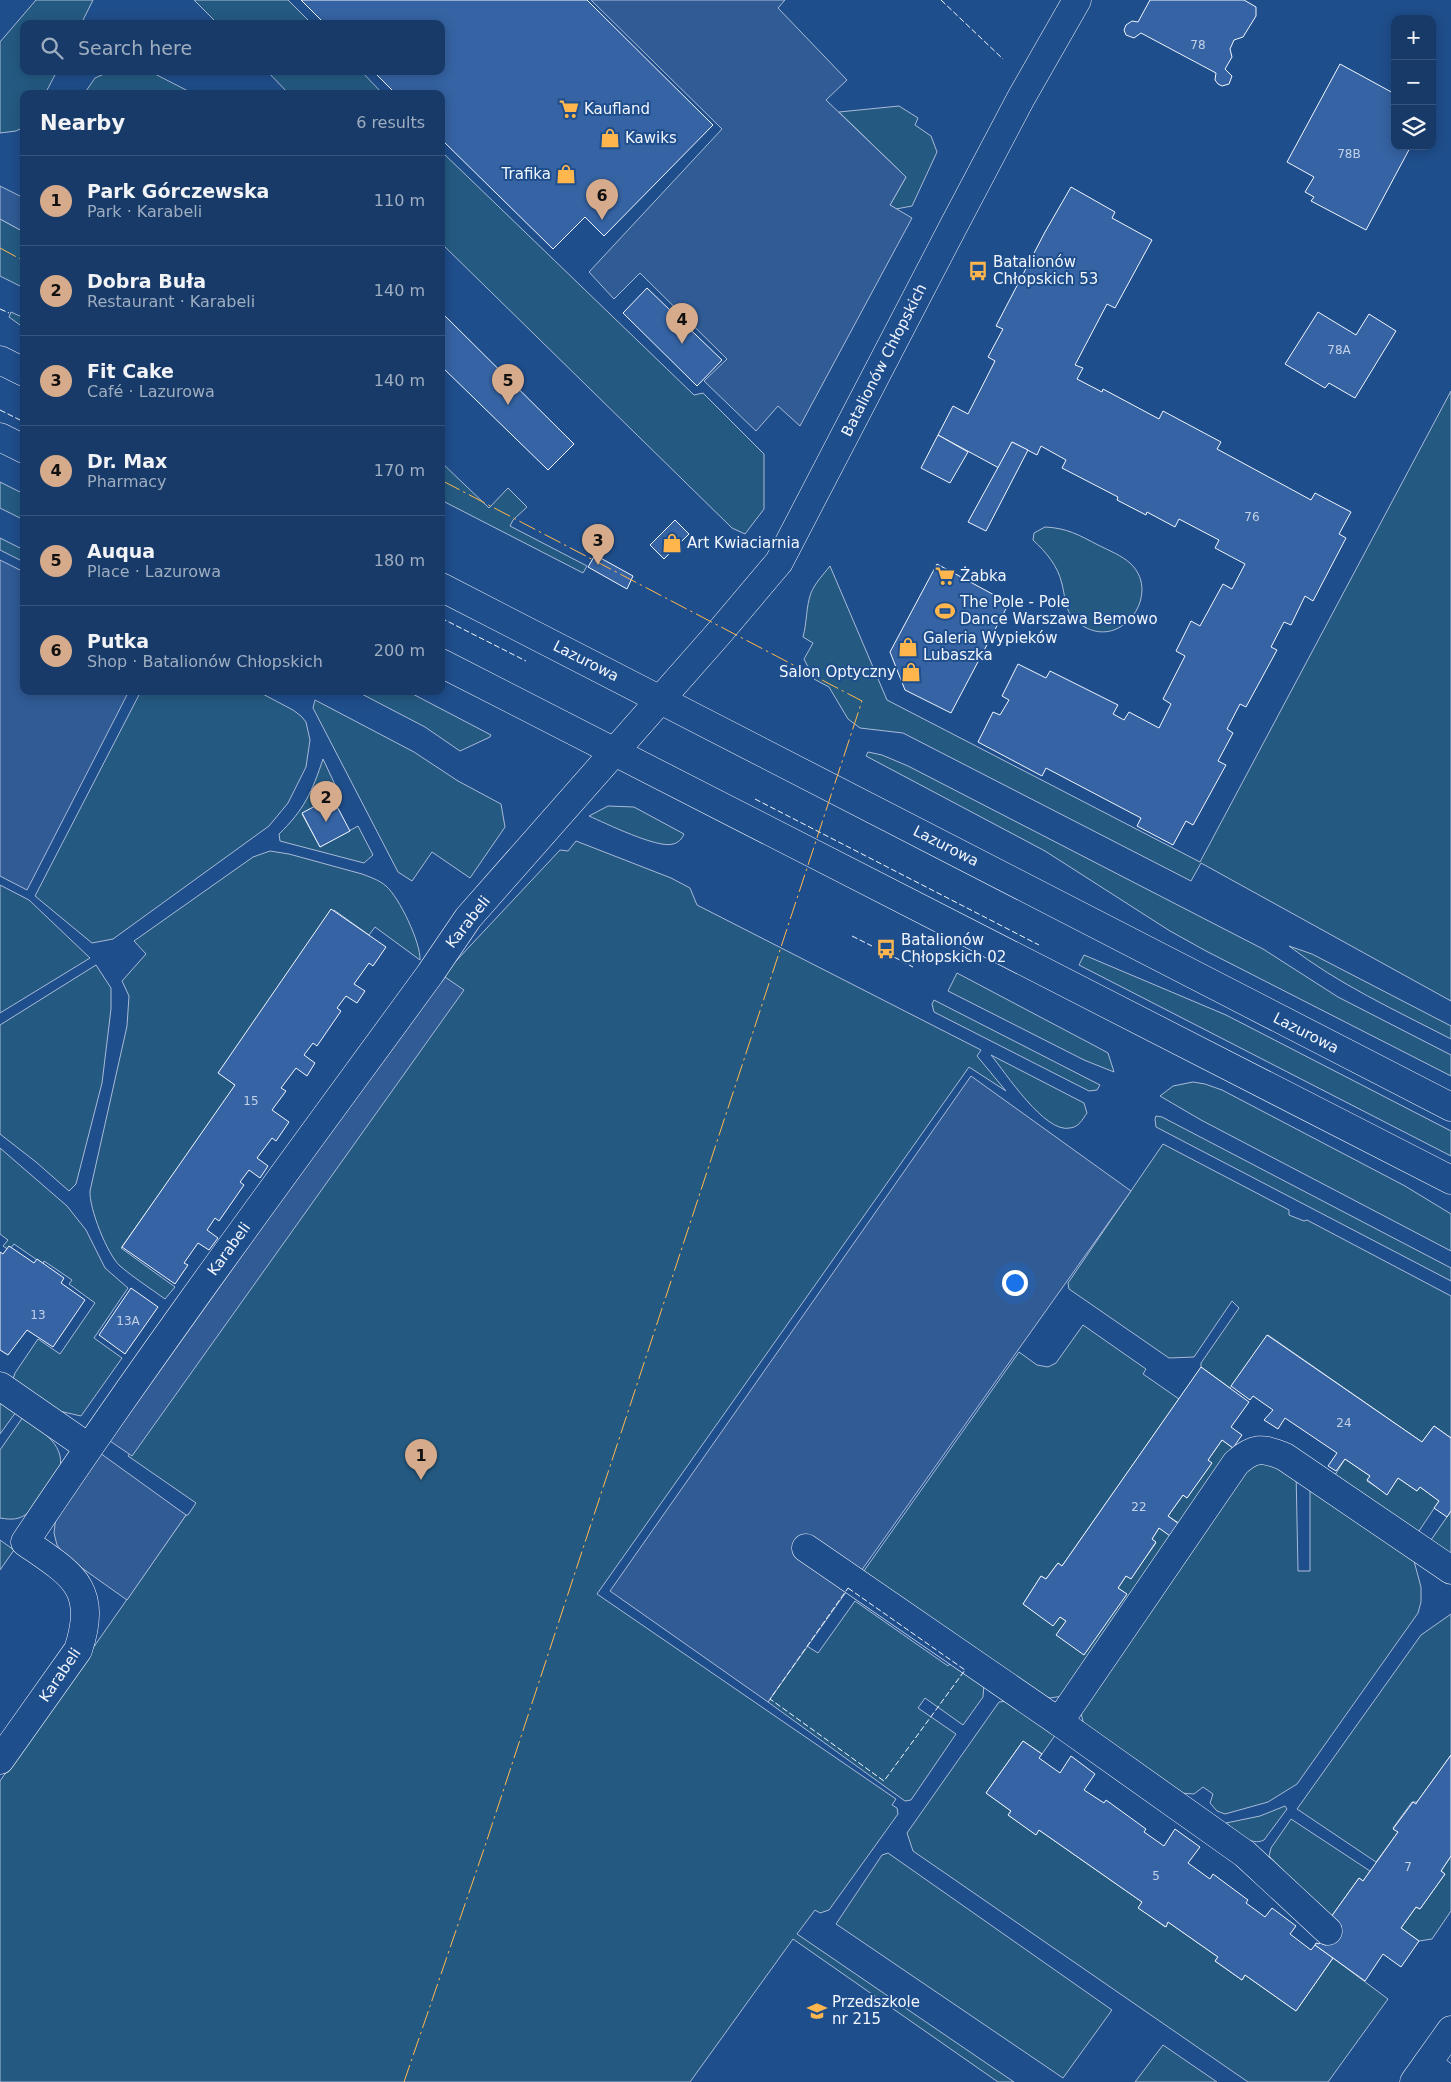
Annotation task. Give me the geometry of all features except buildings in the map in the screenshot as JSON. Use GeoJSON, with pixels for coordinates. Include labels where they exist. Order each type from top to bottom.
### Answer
{"type":"FeatureCollection","features":[{"type":"Feature","properties":{"kind":"street","name":"Batalionów Chłopskich"},"geometry":{"type":"LineString","coordinates":[[615,752],[779,562],[1021,98],[1077,0]]}},
{"type":"Feature","properties":{"kind":"street"},"geometry":{"type":"LineString","coordinates":[[0,360],[20,370]]}},
{"type":"Feature","properties":{"kind":"street"},"geometry":{"type":"LineString","coordinates":[[0,437],[20,447]]}},
{"type":"Feature","properties":{"kind":"street","name":"Lazurowa"},"geometry":{"type":"LineString","coordinates":[[445,589],[1451,1107]]}},
{"type":"Feature","properties":{"kind":"street"},"geometry":{"type":"LineString","coordinates":[[445,665],[1451,1180]]}},
{"type":"Feature","properties":{"kind":"street","name":"Karabeli"},"geometry":{"type":"LineString","coordinates":[[0,1760],[78,1650],[85,1630],[87,1610],[80,1587],[63,1569],[24,1542],[88,1447],[430,974],[468,918],[615,752]]}},
{"type":"Feature","properties":{"kind":"street"},"geometry":{"type":"LineString","coordinates":[[0,1386],[88,1447]]}},
{"type":"Feature","properties":{"kind":"street"},"geometry":{"type":"LineString","coordinates":[[1059,1722],[1236,1463],[1248,1453],[1267,1449],[1285,1457],[1451,1570]]}},
{"type":"Feature","properties":{"kind":"street"},"geometry":{"type":"LineString","coordinates":[[806,1548],[1059,1722],[1245,1854],[1328,1931]]}},
{"type":"Feature","properties":{"kind":"street"},"geometry":{"type":"LineString","coordinates":[[1451,2030],[1421,2073],[1451,2081]]}},
{"type":"Feature","properties":{"kind":"shaded area"},"geometry":{"type":"Polygon","coordinates":[[[36,0],[93,0],[83,20],[20,20],[20,75],[55,75],[47,90],[20,90],[20,129],[0,133],[0,42],[36,0]]]}},
{"type":"Feature","properties":{"kind":"shaded area"},"geometry":{"type":"Polygon","coordinates":[[[194,0],[288,0],[308,20],[214,20],[194,0]]]}},
{"type":"Feature","properties":{"kind":"shaded area"},"geometry":{"type":"Polygon","coordinates":[[[591,0],[785,0],[778,8],[847,80],[826,100],[906,177],[890,205],[912,218],[800,426],[778,406],[756,431],[704,381],[727,359],[640,273],[614,299],[589,272],[722,129],[591,0]]]}},
{"type":"Feature","properties":{"kind":"shaded area"},"geometry":{"type":"Polygon","coordinates":[[[102,75],[157,75],[186,90],[87,90],[95,78],[102,75]]]}},
{"type":"Feature","properties":{"kind":"shaded area"},"geometry":{"type":"Polygon","coordinates":[[[271,75],[365,75],[379,90],[285,90],[271,75]]]}},
{"type":"Feature","properties":{"kind":"shaded area"},"geometry":{"type":"Polygon","coordinates":[[[899,106],[918,118],[915,125],[931,136],[937,152],[912,206],[896,209],[890,205],[906,177],[839,112],[899,106]]]}},
{"type":"Feature","properties":{"kind":"shaded area"},"geometry":{"type":"Polygon","coordinates":[[[445,155],[694,395],[703,393],[764,454],[764,509],[745,534],[732,528],[445,247],[445,155]]]}},
{"type":"Feature","properties":{"kind":"shaded area"},"geometry":{"type":"Polygon","coordinates":[[[0,186],[20,196],[20,230],[0,219],[0,186]]]}},
{"type":"Feature","properties":{"kind":"shaded area"},"geometry":{"type":"Polygon","coordinates":[[[0,219],[20,230],[20,286],[0,276],[0,219]]]}},
{"type":"Feature","properties":{"kind":"shaded area"},"geometry":{"type":"Polygon","coordinates":[[[11,312],[20,316],[20,325],[9,317],[11,312]]]}},
{"type":"Feature","properties":{"kind":"shaded area"},"geometry":{"type":"Polygon","coordinates":[[[1451,391],[1451,1001],[1201,863],[1191,881],[903,733],[860,728],[848,719],[829,687],[814,679],[804,659],[813,643],[803,637],[809,598],[819,579],[830,566],[887,700],[1200,862],[1451,391]]]}},
{"type":"Feature","properties":{"kind":"shaded area"},"geometry":{"type":"Polygon","coordinates":[[[445,466],[489,508],[508,488],[527,507],[513,520],[510,526],[587,566],[583,573],[445,502],[445,466]]]}},
{"type":"Feature","properties":{"kind":"shaded area"},"geometry":{"type":"Polygon","coordinates":[[[0,482],[20,492],[20,518],[0,508],[0,482]]]}},
{"type":"Feature","properties":{"kind":"shaded area"},"geometry":{"type":"Polygon","coordinates":[[[1045,527],[1066,530],[1079,535],[1120,556],[1131,564],[1140,577],[1142,592],[1139,606],[1131,618],[1119,628],[1105,632],[1090,629],[1071,616],[1058,571],[1047,554],[1033,540],[1034,533],[1045,527]]]}},
{"type":"Feature","properties":{"kind":"shaded area"},"geometry":{"type":"Polygon","coordinates":[[[0,538],[20,548],[20,560],[0,550],[0,538]]]}},
{"type":"Feature","properties":{"kind":"shaded area"},"geometry":{"type":"Polygon","coordinates":[[[0,560],[20,570],[20,695],[127,695],[27,890],[0,876],[0,560]]]}},
{"type":"Feature","properties":{"kind":"shaded area"},"geometry":{"type":"Polygon","coordinates":[[[139,695],[265,695],[293,710],[306,722],[310,740],[306,767],[288,803],[269,826],[113,939],[92,943],[35,896],[139,695]]]}},
{"type":"Feature","properties":{"kind":"shaded area"},"geometry":{"type":"Polygon","coordinates":[[[364,695],[415,695],[491,735],[460,751],[425,727],[364,695]]]}},
{"type":"Feature","properties":{"kind":"shaded area"},"geometry":{"type":"Polygon","coordinates":[[[315,700],[414,752],[458,781],[501,804],[505,827],[470,878],[432,852],[412,881],[398,872],[313,708],[315,700]]]}},
{"type":"Feature","properties":{"kind":"shaded area"},"geometry":{"type":"Polygon","coordinates":[[[868,752],[882,755],[908,766],[1263,949],[1338,997],[1451,1055],[1451,1076],[1170,931],[1045,851],[866,756],[868,752]]]}},
{"type":"Feature","properties":{"kind":"shaded area"},"geometry":{"type":"Polygon","coordinates":[[[323,759],[339,793],[302,814],[320,847],[358,826],[373,855],[364,863],[280,841],[279,834],[295,817],[306,800],[323,759]]]}},
{"type":"Feature","properties":{"kind":"shaded area"},"geometry":{"type":"Polygon","coordinates":[[[608,806],[634,807],[684,834],[680,840],[666,845],[644,839],[589,816],[608,806]]]}},
{"type":"Feature","properties":{"kind":"shaded area"},"geometry":{"type":"Polygon","coordinates":[[[576,841],[671,878],[690,888],[697,905],[981,1050],[977,1056],[1006,1091],[969,1067],[597,1594],[896,1799],[892,1805],[897,1808],[898,1814],[829,1910],[820,1913],[815,1910],[797,1934],[1014,2082],[998,2082],[793,1939],[690,2082],[0,2082],[0,1781],[196,1503],[128,1456],[457,988],[441,977],[560,850],[568,851],[576,841]]]}},
{"type":"Feature","properties":{"kind":"shaded area"},"geometry":{"type":"Polygon","coordinates":[[[270,851],[289,854],[362,874],[386,886],[397,900],[408,921],[417,943],[420,960],[375,927],[369,935],[334,910],[219,1073],[236,1086],[121,1248],[175,1287],[165,1299],[125,1270],[115,1260],[100,1230],[90,1199],[90,1191],[127,1026],[129,996],[122,981],[146,954],[134,941],[253,857],[270,851]]]}},
{"type":"Feature","properties":{"kind":"shaded area"},"geometry":{"type":"Polygon","coordinates":[[[0,885],[29,900],[90,958],[0,1013],[0,885]]]}},
{"type":"Feature","properties":{"kind":"shaded area"},"geometry":{"type":"Polygon","coordinates":[[[1289,946],[1312,954],[1451,1026],[1451,1039],[1347,984],[1289,946]]]}},
{"type":"Feature","properties":{"kind":"shaded area"},"geometry":{"type":"Polygon","coordinates":[[[1084,955],[1226,1015],[1451,1131],[1451,1156],[1079,965],[1084,955]]]}},
{"type":"Feature","properties":{"kind":"shaded area"},"geometry":{"type":"Polygon","coordinates":[[[96,965],[111,988],[111,1009],[102,1083],[76,1184],[69,1191],[0,1134],[0,1025],[96,965]]]}},
{"type":"Feature","properties":{"kind":"shaded area"},"geometry":{"type":"Polygon","coordinates":[[[957,973],[1108,1053],[1114,1072],[1084,1060],[948,991],[957,973]]]}},
{"type":"Feature","properties":{"kind":"shaded area"},"geometry":{"type":"Polygon","coordinates":[[[442,975],[464,990],[132,1456],[110,1441],[442,975]]]}},
{"type":"Feature","properties":{"kind":"shaded area"},"geometry":{"type":"Polygon","coordinates":[[[934,1000],[1100,1085],[1097,1090],[1089,1091],[934,1012],[932,1004],[934,1000]]]}},
{"type":"Feature","properties":{"kind":"shaded area"},"geometry":{"type":"Polygon","coordinates":[[[991,1055],[1084,1103],[1087,1113],[1080,1123],[1070,1128],[1060,1127],[1049,1122],[1026,1100],[991,1055]]]}},
{"type":"Feature","properties":{"kind":"shaded area"},"geometry":{"type":"Polygon","coordinates":[[[971,1076],[1131,1191],[768,1702],[610,1591],[971,1076]]]}},
{"type":"Feature","properties":{"kind":"shaded area"},"geometry":{"type":"Polygon","coordinates":[[[1193,1082],[1222,1090],[1405,1186],[1451,1214],[1451,1251],[1201,1120],[1160,1096],[1173,1086],[1193,1082]]]}},
{"type":"Feature","properties":{"kind":"shaded area"},"geometry":{"type":"Polygon","coordinates":[[[1156,1116],[1162,1117],[1451,1268],[1451,1281],[1156,1127],[1156,1116]]]}},
{"type":"Feature","properties":{"kind":"shaded area"},"geometry":{"type":"Polygon","coordinates":[[[1163,1144],[1289,1210],[1289,1215],[1304,1221],[1307,1220],[1451,1296],[1451,1438],[1434,1426],[1422,1442],[1268,1335],[1230,1388],[1201,1367],[1201,1363],[1239,1308],[1232,1301],[1194,1357],[1169,1358],[1069,1289],[1068,1283],[1163,1144]]]}},
{"type":"Feature","properties":{"kind":"shaded area"},"geometry":{"type":"Polygon","coordinates":[[[0,1148],[67,1206],[86,1230],[105,1268],[128,1288],[94,1338],[122,1358],[81,1416],[59,1411],[13,1379],[38,1339],[60,1354],[95,1303],[69,1284],[72,1280],[44,1261],[43,1264],[14,1244],[9,1250],[3,1246],[8,1240],[0,1234],[0,1148]]]}},
{"type":"Feature","properties":{"kind":"shaded area"},"geometry":{"type":"Polygon","coordinates":[[[1083,1325],[1146,1369],[1143,1374],[1179,1399],[1062,1566],[1058,1563],[1046,1579],[1041,1576],[1023,1604],[1053,1625],[1060,1617],[1066,1621],[1084,1654],[1126,1594],[1118,1588],[1126,1576],[1131,1578],[1156,1543],[1152,1539],[1159,1528],[1176,1539],[1063,1696],[1050,1698],[1041,1695],[861,1575],[1019,1352],[1037,1365],[1048,1367],[1056,1363],[1083,1325]]]}},
{"type":"Feature","properties":{"kind":"shaded area"},"geometry":{"type":"Polygon","coordinates":[[[0,1401],[16,1412],[0,1434],[0,1401]]]}},
{"type":"Feature","properties":{"kind":"shaded area"},"geometry":{"type":"Polygon","coordinates":[[[23,1417],[55,1444],[61,1459],[60,1468],[29,1512],[16,1519],[0,1518],[0,1450],[23,1417]]]}},
{"type":"Feature","properties":{"kind":"shaded area"},"geometry":{"type":"Polygon","coordinates":[[[1222,1440],[1233,1448],[1185,1527],[1168,1516],[1183,1495],[1187,1498],[1211,1463],[1208,1460],[1222,1440]]]}},
{"type":"Feature","properties":{"kind":"shaded area"},"geometry":{"type":"Polygon","coordinates":[[[100,1453],[186,1515],[127,1600],[65,1556],[57,1545],[54,1533],[56,1516],[100,1453]]]}},
{"type":"Feature","properties":{"kind":"shaded area"},"geometry":{"type":"Polygon","coordinates":[[[1345,1459],[1370,1476],[1367,1481],[1387,1494],[1398,1478],[1417,1491],[1420,1487],[1439,1501],[1419,1531],[1413,1532],[1333,1478],[1345,1459]]]}},
{"type":"Feature","properties":{"kind":"shaded area"},"geometry":{"type":"Polygon","coordinates":[[[1254,1461],[1296,1470],[1298,1571],[1310,1571],[1310,1479],[1414,1561],[1421,1587],[1421,1602],[1418,1613],[1297,1784],[1268,1802],[1225,1814],[1217,1811],[1210,1803],[1213,1794],[1203,1787],[1194,1794],[1180,1793],[1084,1725],[1079,1706],[1254,1461]]]}},
{"type":"Feature","properties":{"kind":"shaded area"},"geometry":{"type":"Polygon","coordinates":[[[1451,1511],[1451,1559],[1431,1540],[1451,1511]]]}},
{"type":"Feature","properties":{"kind":"shaded area"},"geometry":{"type":"Polygon","coordinates":[[[0,1540],[14,1550],[0,1570],[0,1540]]]}},
{"type":"Feature","properties":{"kind":"shaded area"},"geometry":{"type":"Polygon","coordinates":[[[855,1601],[948,1666],[952,1661],[984,1684],[983,1697],[963,1725],[925,1698],[918,1708],[956,1734],[911,1800],[905,1801],[768,1702],[807,1646],[818,1653],[855,1601]]]}},
{"type":"Feature","properties":{"kind":"shaded area"},"geometry":{"type":"Polygon","coordinates":[[[1451,1614],[1451,1755],[1417,1802],[1412,1802],[1393,1828],[1398,1832],[1376,1862],[1297,1809],[1421,1635],[1451,1614]]]}},
{"type":"Feature","properties":{"kind":"shaded area"},"geometry":{"type":"Polygon","coordinates":[[[1009,1701],[1056,1734],[1042,1754],[1023,1741],[986,1793],[1011,1811],[1008,1815],[1035,1834],[1039,1830],[1142,1902],[1139,1908],[1165,1927],[1168,1922],[1218,1957],[1215,1961],[1242,1980],[1245,1975],[1296,2011],[1333,1958],[1388,1999],[1328,2082],[1248,2082],[913,1851],[907,1833],[999,1702],[1009,1701]]]}},
{"type":"Feature","properties":{"kind":"shaded area"},"geometry":{"type":"Polygon","coordinates":[[[1285,1806],[1287,1809],[1264,1840],[1259,1842],[1249,1840],[1226,1823],[1260,1816],[1285,1806]]]}},
{"type":"Feature","properties":{"kind":"shaded area"},"geometry":{"type":"Polygon","coordinates":[[[1291,1819],[1370,1871],[1363,1881],[1359,1878],[1331,1917],[1269,1856],[1271,1848],[1291,1819]]]}},
{"type":"Feature","properties":{"kind":"shaded area"},"geometry":{"type":"Polygon","coordinates":[[[888,1853],[1112,2010],[1063,2078],[836,1924],[882,1855],[888,1853]]]}},
{"type":"Feature","properties":{"kind":"shaded area"},"geometry":{"type":"Polygon","coordinates":[[[1451,1856],[1451,1911],[1432,1939],[1419,1941],[1401,1928],[1416,1907],[1420,1909],[1445,1874],[1441,1871],[1451,1856]]]}},
{"type":"Feature","properties":{"kind":"shaded area"},"geometry":{"type":"Polygon","coordinates":[[[1163,2045],[1217,2082],[1135,2082],[1163,2045]]]}},
{"type":"Feature","properties":{"kind":"fence"},"geometry":{"type":"LineString","coordinates":[[941,0],[1003,59]]}},
{"type":"Feature","properties":{"kind":"fence"},"geometry":{"type":"LineString","coordinates":[[0,309],[9,313]]}},
{"type":"Feature","properties":{"kind":"fence"},"geometry":{"type":"LineString","coordinates":[[0,410],[20,420]]}},
{"type":"Feature","properties":{"kind":"fence"},"geometry":{"type":"LineString","coordinates":[[445,620],[526,661]]}},
{"type":"Feature","properties":{"kind":"fence"},"geometry":{"type":"LineString","coordinates":[[755,799],[1039,945]]}},
{"type":"Feature","properties":{"kind":"fence"},"geometry":{"type":"LineString","coordinates":[[852,936],[872,946]]}},
{"type":"Feature","properties":{"kind":"fence"},"geometry":{"type":"LineString","coordinates":[[894,957],[913,967]]}},
{"type":"Feature","properties":{"kind":"fence"},"geometry":{"type":"LineString","coordinates":[[848,1588],[965,1670],[884,1781],[770,1699],[848,1588]]}},
{"type":"Feature","properties":{"kind":"power"},"geometry":{"type":"LineString","coordinates":[[0,248],[20,259]]}},
{"type":"Feature","properties":{"kind":"power"},"geometry":{"type":"LineString","coordinates":[[404,2082],[486,1843],[862,701],[445,482]]}},
{"type":"Feature","properties":{"kind":"place","name":"Kaufland"},"geometry":{"type":"Point","coordinates":[569,109]}},
{"type":"Feature","properties":{"kind":"place","name":"Kawiks"},"geometry":{"type":"Point","coordinates":[610,138]}},
{"type":"Feature","properties":{"kind":"place","name":"Trafika"},"geometry":{"type":"Point","coordinates":[566,174]}},
{"type":"Feature","properties":{"kind":"place","name":"Putka"},"geometry":{"type":"Point","coordinates":[602,220]}},
{"type":"Feature","properties":{"kind":"place","name":"Batalionów Chłopskich 53"},"geometry":{"type":"Point","coordinates":[978,271]}},
{"type":"Feature","properties":{"kind":"place","name":"Dr. Max"},"geometry":{"type":"Point","coordinates":[682,344]}},
{"type":"Feature","properties":{"kind":"place","name":"Auqua"},"geometry":{"type":"Point","coordinates":[508,405]}},
{"type":"Feature","properties":{"kind":"place","name":"Art Kwiaciarnia"},"geometry":{"type":"Point","coordinates":[672,543]}},
{"type":"Feature","properties":{"kind":"place","name":"Fit Cake"},"geometry":{"type":"Point","coordinates":[598,565]}},
{"type":"Feature","properties":{"kind":"place","name":"Żabka"},"geometry":{"type":"Point","coordinates":[945,576]}},
{"type":"Feature","properties":{"kind":"place","name":"The Pole - Pole Dance Warszawa Bemowo"},"geometry":{"type":"Point","coordinates":[945,611]}},
{"type":"Feature","properties":{"kind":"place","name":"Galeria Wypieków Lubaszka"},"geometry":{"type":"Point","coordinates":[908,647]}},
{"type":"Feature","properties":{"kind":"place","name":"Salon Optyczny"},"geometry":{"type":"Point","coordinates":[911,672]}},
{"type":"Feature","properties":{"kind":"place","name":"Dobra Buła"},"geometry":{"type":"Point","coordinates":[326,822]}},
{"type":"Feature","properties":{"kind":"place","name":"Batalionów Chłopskich 02"},"geometry":{"type":"Point","coordinates":[886,949]}},
{"type":"Feature","properties":{"kind":"place","name":"Park Górczewska"},"geometry":{"type":"Point","coordinates":[421,1480]}},
{"type":"Feature","properties":{"kind":"place","name":"Przedszkole nr 215"},"geometry":{"type":"Point","coordinates":[817,2011]}}]}
